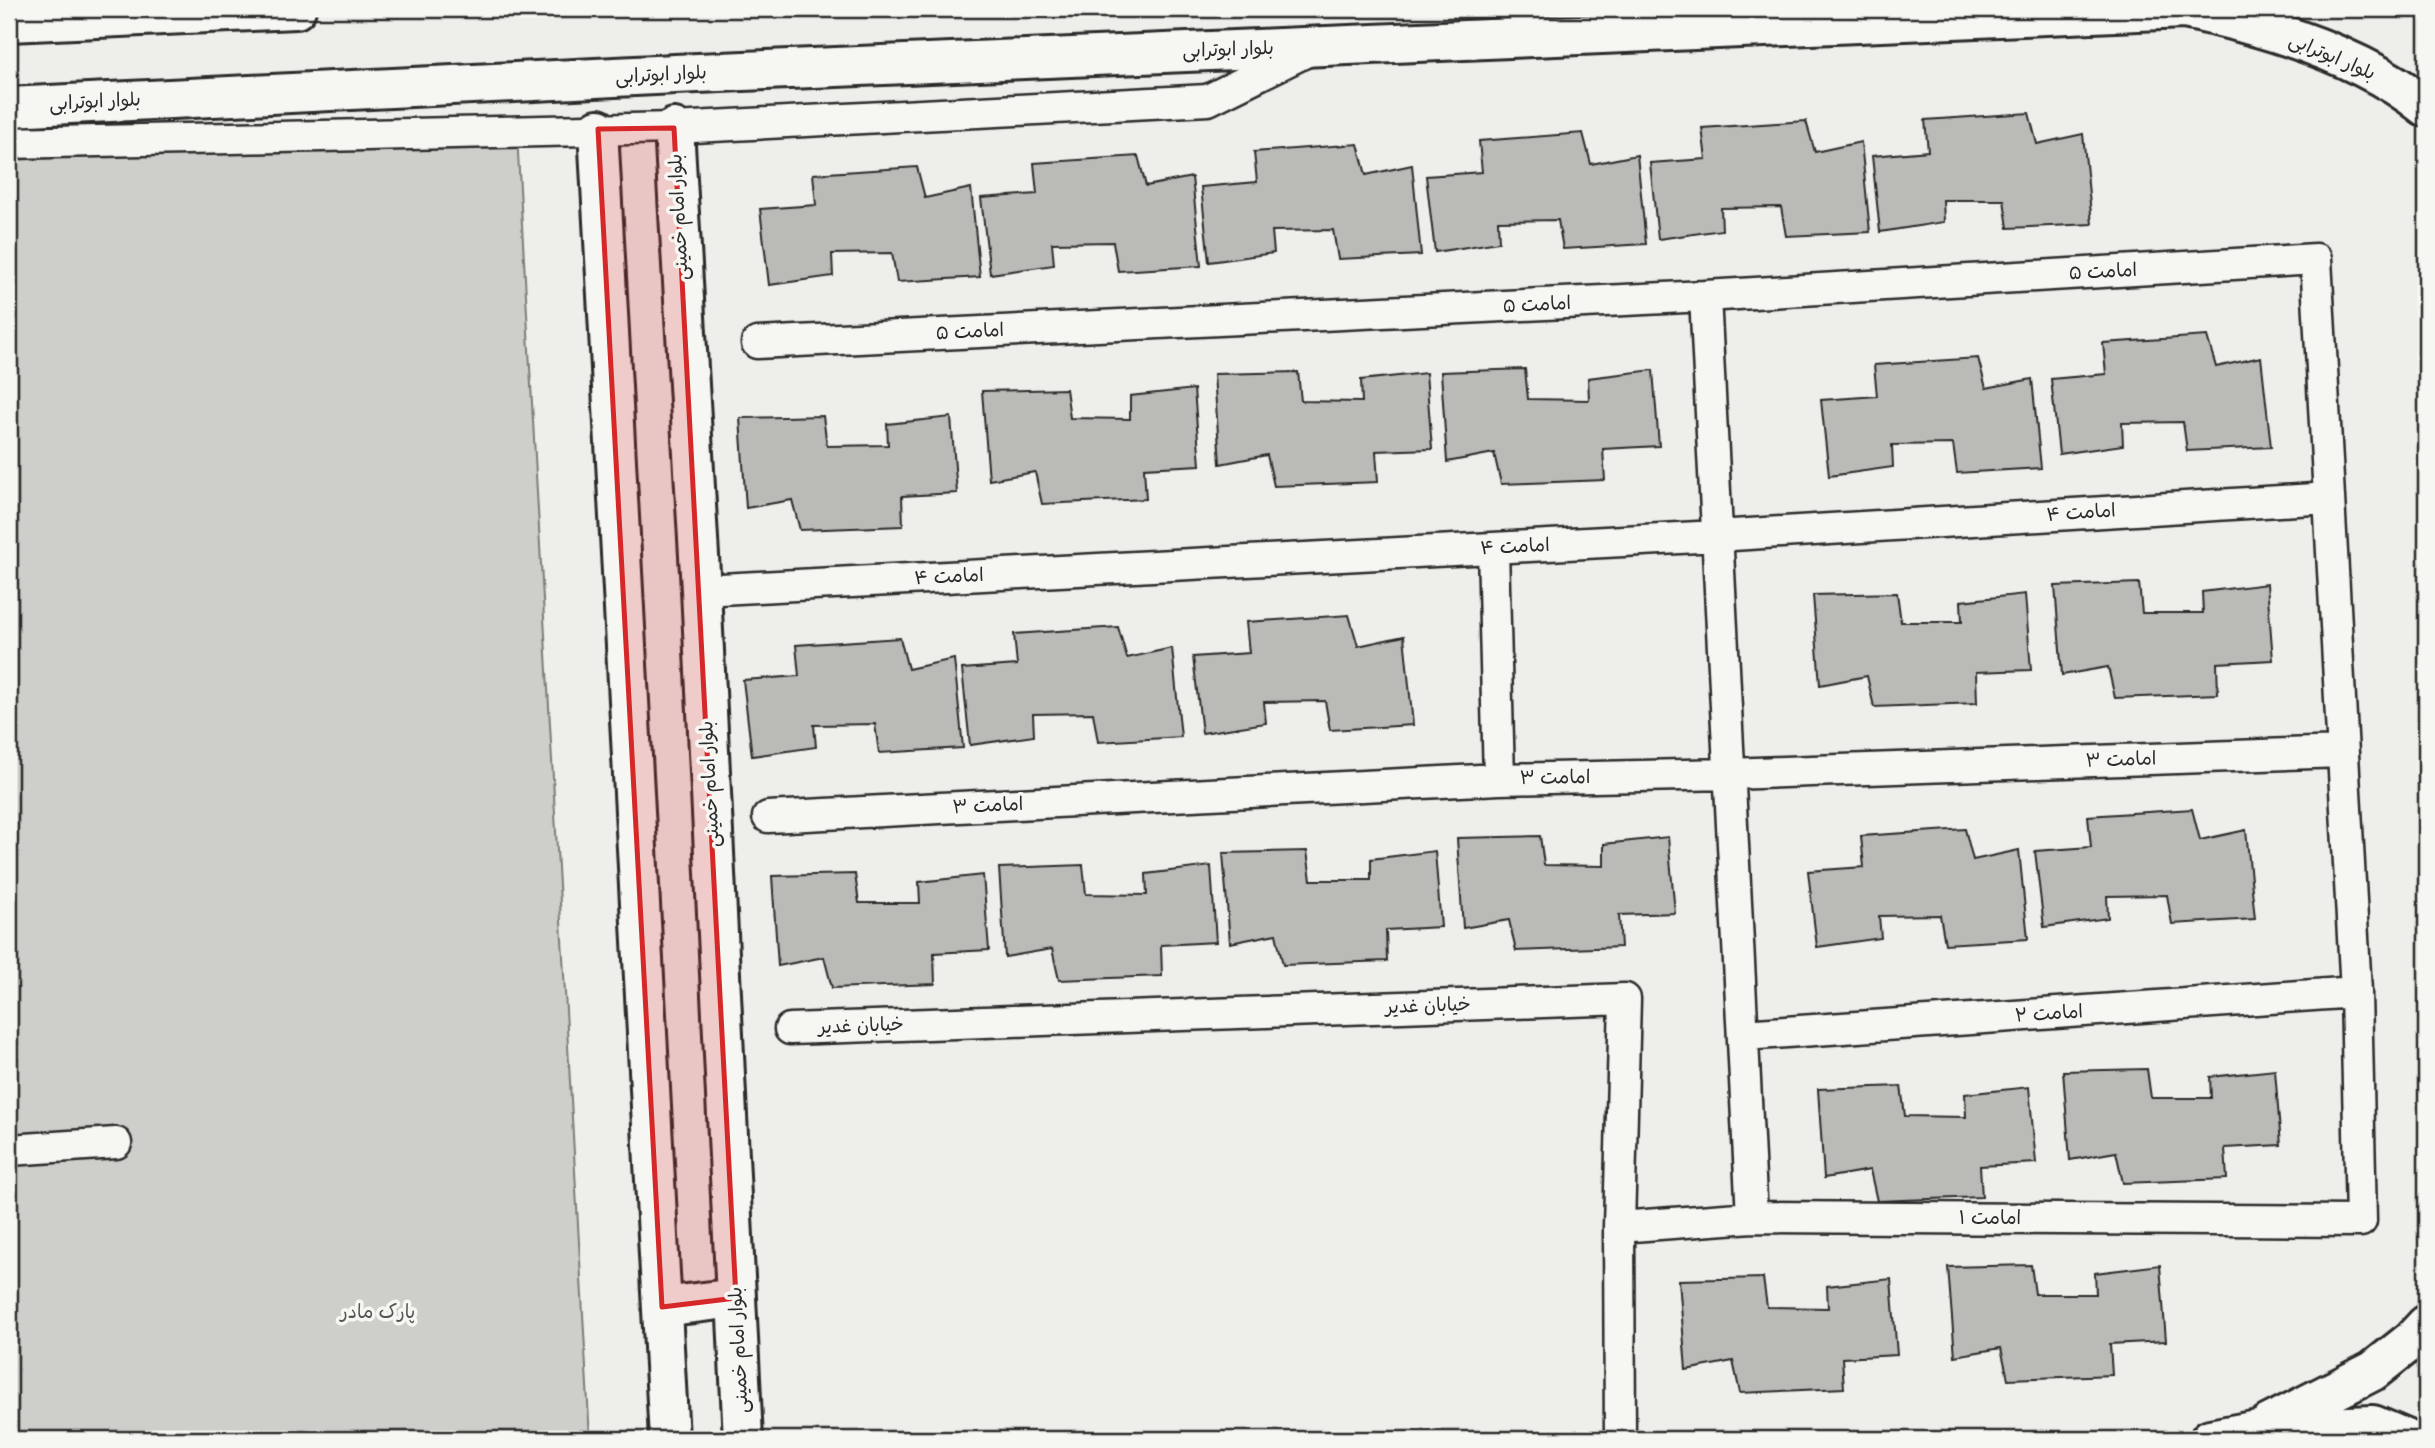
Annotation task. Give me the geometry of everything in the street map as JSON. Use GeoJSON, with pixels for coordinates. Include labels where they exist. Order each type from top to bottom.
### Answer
{"type":"FeatureCollection","features":[{"type":"Feature","properties":{"kind":"main road"},"geometry":{"type":"LineString","coordinates":[[9,22],[296,9]]}},
{"type":"Feature","properties":{"kind":"main road","name":"بلوار ابوترابی"},"geometry":{"type":"LineString","coordinates":[[9,107],[675,74],[2183,9],[2228,18],[2319,48],[2380,77],[2426,107]]}},
{"type":"Feature","properties":{"kind":"main road","name":"بلوار امام خمینی"},"geometry":{"type":"LineString","coordinates":[[674,128],[701,590],[743,1439]]}},
{"type":"Feature","properties":{"kind":"main road"},"geometry":{"type":"LineString","coordinates":[[598,129],[669,1439]]}},
{"type":"Feature","properties":{"kind":"main road"},"geometry":{"type":"LineString","coordinates":[[662,1307],[736,1298]]}},
{"type":"Feature","properties":{"kind":"main road"},"geometry":{"type":"LineString","coordinates":[[2258,1430],[2373,1371],[2412,1340],[2426,1325]]}},
{"type":"Feature","properties":{"kind":"main road"},"geometry":{"type":"LineString","coordinates":[[2210,1439],[2258,1430],[2373,1425],[2406,1439]]}},
{"type":"Feature","properties":{"kind":"street"},"geometry":{"type":"LineString","coordinates":[[9,143],[674,128],[1208,100],[1317,46]]}},
{"type":"Feature","properties":{"kind":"street","name":"امامت ۵"},"geometry":{"type":"LineString","coordinates":[[757,343],[1705,296],[2316,260],[2329,498]]}},
{"type":"Feature","properties":{"kind":"street"},"geometry":{"type":"LineString","coordinates":[[1705,296],[1752,1217]]}},
{"type":"Feature","properties":{"kind":"street"},"geometry":{"type":"LineString","coordinates":[[2329,498],[2356,992]]}},
{"type":"Feature","properties":{"kind":"street","name":"امامت ۴"},"geometry":{"type":"LineString","coordinates":[[701,590],[1717,536],[2329,498]]}},
{"type":"Feature","properties":{"kind":"street"},"geometry":{"type":"LineString","coordinates":[[1493,548],[1499,779]]}},
{"type":"Feature","properties":{"kind":"street","name":"امامت ۳"},"geometry":{"type":"LineString","coordinates":[[768,817],[1499,779],[1729,774],[2342,752]]}},
{"type":"Feature","properties":{"kind":"street","name":"امامت ۲"},"geometry":{"type":"LineString","coordinates":[[1743,1035],[2356,992]]}},
{"type":"Feature","properties":{"kind":"street","name":"امامت ۱"},"geometry":{"type":"LineString","coordinates":[[1619,1227],[1752,1217],[2361,1221],[2356,992]]}},
{"type":"Feature","properties":{"kind":"street","name":"خیابان غدیر"},"geometry":{"type":"LineString","coordinates":[[790,1029],[1625,999],[1619,1227],[1620,1439]]}},
{"type":"Feature","properties":{"kind":"street"},"geometry":{"type":"LineString","coordinates":[[9,1150],[117,1143]]}},
{"type":"Feature","properties":{"kind":"highlighted area"},"geometry":{"type":"Polygon","coordinates":[[[674,128],[736,1298],[662,1307],[598,129],[674,128]]]}},
{"type":"Feature","properties":{"kind":"green space","name":"پارک مادر"},"geometry":{"type":"Polygon","coordinates":[[[517,135],[590,1439],[9,1439],[9,160],[517,135]]]}},
{"type":"Feature","properties":{"kind":"building"},"geometry":{"type":"Polygon","coordinates":[[[2029,113],[2037,144],[2083,134],[2092,224],[2008,228],[2004,200],[1943,200],[1944,222],[1880,232],[1872,156],[1928,151],[1925,120],[2029,113]]]}},
{"type":"Feature","properties":{"kind":"building"},"geometry":{"type":"Polygon","coordinates":[[[1806,121],[1815,152],[1861,142],[1870,232],[1786,236],[1781,207],[1721,208],[1722,230],[1658,239],[1650,163],[1706,159],[1702,128],[1806,121]]]}},
{"type":"Feature","properties":{"kind":"building"},"geometry":{"type":"Polygon","coordinates":[[[1583,133],[1591,164],[1637,155],[1646,244],[1563,249],[1558,220],[1498,221],[1499,242],[1435,252],[1426,176],[1482,172],[1479,141],[1583,133]]]}},
{"type":"Feature","properties":{"kind":"building"},"geometry":{"type":"Polygon","coordinates":[[[1358,144],[1366,175],[1412,165],[1421,255],[1338,259],[1333,230],[1272,231],[1274,253],[1209,262],[1201,187],[1257,182],[1254,152],[1358,144]]]}},
{"type":"Feature","properties":{"kind":"building"},"geometry":{"type":"Polygon","coordinates":[[[1138,156],[1146,186],[1192,177],[1201,266],[1118,271],[1113,242],[1052,243],[1054,265],[990,274],[981,198],[1037,194],[1034,163],[1138,156]]]}},
{"type":"Feature","properties":{"kind":"building"},"geometry":{"type":"Polygon","coordinates":[[[917,167],[925,198],[971,188],[980,277],[897,282],[892,253],[832,254],[833,276],[769,285],[760,209],[816,205],[813,174],[917,167]]]}},
{"type":"Feature","properties":{"kind":"building"},"geometry":{"type":"Polygon","coordinates":[[[2207,336],[2216,367],[2261,357],[2271,447],[2187,451],[2183,422],[2122,423],[2123,445],[2059,454],[2051,379],[2106,374],[2103,343],[2207,336]]]}},
{"type":"Feature","properties":{"kind":"building"},"geometry":{"type":"Polygon","coordinates":[[[1978,358],[1986,388],[2032,379],[2041,468],[1957,473],[1953,444],[1892,445],[1893,467],[1829,476],[1821,400],[1877,396],[1874,365],[1978,358]]]}},
{"type":"Feature","properties":{"kind":"building"},"geometry":{"type":"Polygon","coordinates":[[[1525,369],[1528,399],[1589,400],[1588,378],[1653,370],[1659,446],[1603,449],[1605,480],[1501,484],[1494,453],[1447,462],[1441,372],[1525,369]]]}},
{"type":"Feature","properties":{"kind":"building"},"geometry":{"type":"Polygon","coordinates":[[[1298,372],[1301,401],[1362,402],[1361,380],[1426,373],[1432,449],[1376,451],[1378,482],[1274,486],[1267,455],[1220,464],[1214,374],[1298,372]]]}},
{"type":"Feature","properties":{"kind":"building"},"geometry":{"type":"Polygon","coordinates":[[[1066,389],[1070,418],[1130,419],[1130,396],[1194,389],[1200,465],[1144,468],[1146,499],[1042,504],[1035,472],[989,480],[982,391],[1066,389]]]}},
{"type":"Feature","properties":{"kind":"building"},"geometry":{"type":"Polygon","coordinates":[[[823,416],[827,446],[888,445],[887,424],[951,417],[957,493],[902,496],[903,526],[800,530],[792,500],[746,508],[740,418],[823,416]]]}},
{"type":"Feature","properties":{"kind":"building"},"geometry":{"type":"Polygon","coordinates":[[[2139,583],[2142,613],[2203,613],[2202,592],[2267,584],[2273,660],[2217,663],[2218,694],[2115,698],[2108,667],[2062,675],[2055,586],[2139,583]]]}},
{"type":"Feature","properties":{"kind":"building"},"geometry":{"type":"Polygon","coordinates":[[[1897,593],[1901,622],[1962,622],[1961,601],[2025,594],[2031,670],[1976,672],[1977,703],[1874,707],[1867,676],[1820,685],[1813,595],[1897,593]]]}},
{"type":"Feature","properties":{"kind":"building"},"geometry":{"type":"Polygon","coordinates":[[[1349,615],[1358,646],[1404,636],[1413,725],[1330,730],[1325,701],[1264,702],[1266,723],[1202,733],[1193,657],[1249,653],[1246,622],[1349,615]]]}},
{"type":"Feature","properties":{"kind":"building"},"geometry":{"type":"Polygon","coordinates":[[[1118,627],[1127,658],[1172,648],[1181,737],[1098,742],[1093,713],[1033,714],[1034,736],[970,745],[962,669],[1017,665],[1014,634],[1118,627]]]}},
{"type":"Feature","properties":{"kind":"building"},"geometry":{"type":"Polygon","coordinates":[[[900,638],[908,669],[954,659],[963,748],[879,753],[875,724],[814,725],[816,747],[752,756],[743,680],[799,676],[796,645],[900,638]]]}},
{"type":"Feature","properties":{"kind":"building"},"geometry":{"type":"Polygon","coordinates":[[[2192,809],[2200,840],[2246,830],[2255,919],[2172,924],[2167,895],[2107,896],[2108,918],[2044,927],[2035,851],[2091,847],[2088,816],[2192,809]]]}},
{"type":"Feature","properties":{"kind":"building"},"geometry":{"type":"Polygon","coordinates":[[[1965,829],[1973,860],[2019,850],[2028,939],[1945,944],[1940,915],[1879,916],[1881,938],[1817,947],[1808,871],[1864,867],[1861,836],[1965,829]]]}},
{"type":"Feature","properties":{"kind":"building"},"geometry":{"type":"Polygon","coordinates":[[[1540,836],[1544,865],[1604,866],[1604,844],[1668,837],[1675,913],[1619,915],[1621,947],[1516,951],[1509,920],[1463,928],[1457,838],[1540,836]]]}},
{"type":"Feature","properties":{"kind":"building"},"geometry":{"type":"Polygon","coordinates":[[[1307,851],[1311,880],[1371,880],[1371,859],[1435,851],[1441,927],[1386,930],[1387,961],[1283,965],[1276,934],[1230,943],[1223,853],[1307,851]]]}},
{"type":"Feature","properties":{"kind":"building"},"geometry":{"type":"Polygon","coordinates":[[[1083,865],[1086,894],[1147,895],[1146,874],[1211,866],[1216,942],[1161,945],[1162,976],[1059,980],[1052,949],[1005,957],[999,868],[1083,865]]]}},
{"type":"Feature","properties":{"kind":"building"},"geometry":{"type":"Polygon","coordinates":[[[855,874],[859,903],[920,903],[919,882],[983,875],[989,950],[934,953],[935,984],[832,988],[824,957],[778,966],[772,876],[855,874]]]}},
{"type":"Feature","properties":{"kind":"building"},"geometry":{"type":"Polygon","coordinates":[[[2147,1069],[2151,1098],[2211,1098],[2210,1077],[2275,1070],[2281,1145],[2225,1148],[2227,1179],[2123,1183],[2116,1152],[2070,1160],[2063,1071],[2147,1069]]]}},
{"type":"Feature","properties":{"kind":"building"},"geometry":{"type":"Polygon","coordinates":[[[1901,1086],[1905,1116],[1966,1117],[1965,1094],[2029,1087],[2036,1163],[1980,1166],[1982,1197],[1877,1201],[1870,1170],[1824,1178],[1818,1089],[1901,1086]]]}},
{"type":"Feature","properties":{"kind":"building"},"geometry":{"type":"Polygon","coordinates":[[[2031,1265],[2035,1294],[2096,1294],[2095,1273],[2160,1265],[2166,1341],[2110,1344],[2112,1375],[2008,1379],[2001,1348],[1955,1356],[1948,1267],[2031,1265]]]}},
{"type":"Feature","properties":{"kind":"building"},"geometry":{"type":"Polygon","coordinates":[[[1763,1278],[1767,1307],[1828,1308],[1827,1286],[1891,1279],[1897,1355],[1842,1358],[1844,1388],[1740,1393],[1733,1361],[1686,1370],[1679,1280],[1763,1278]]]}}]}
